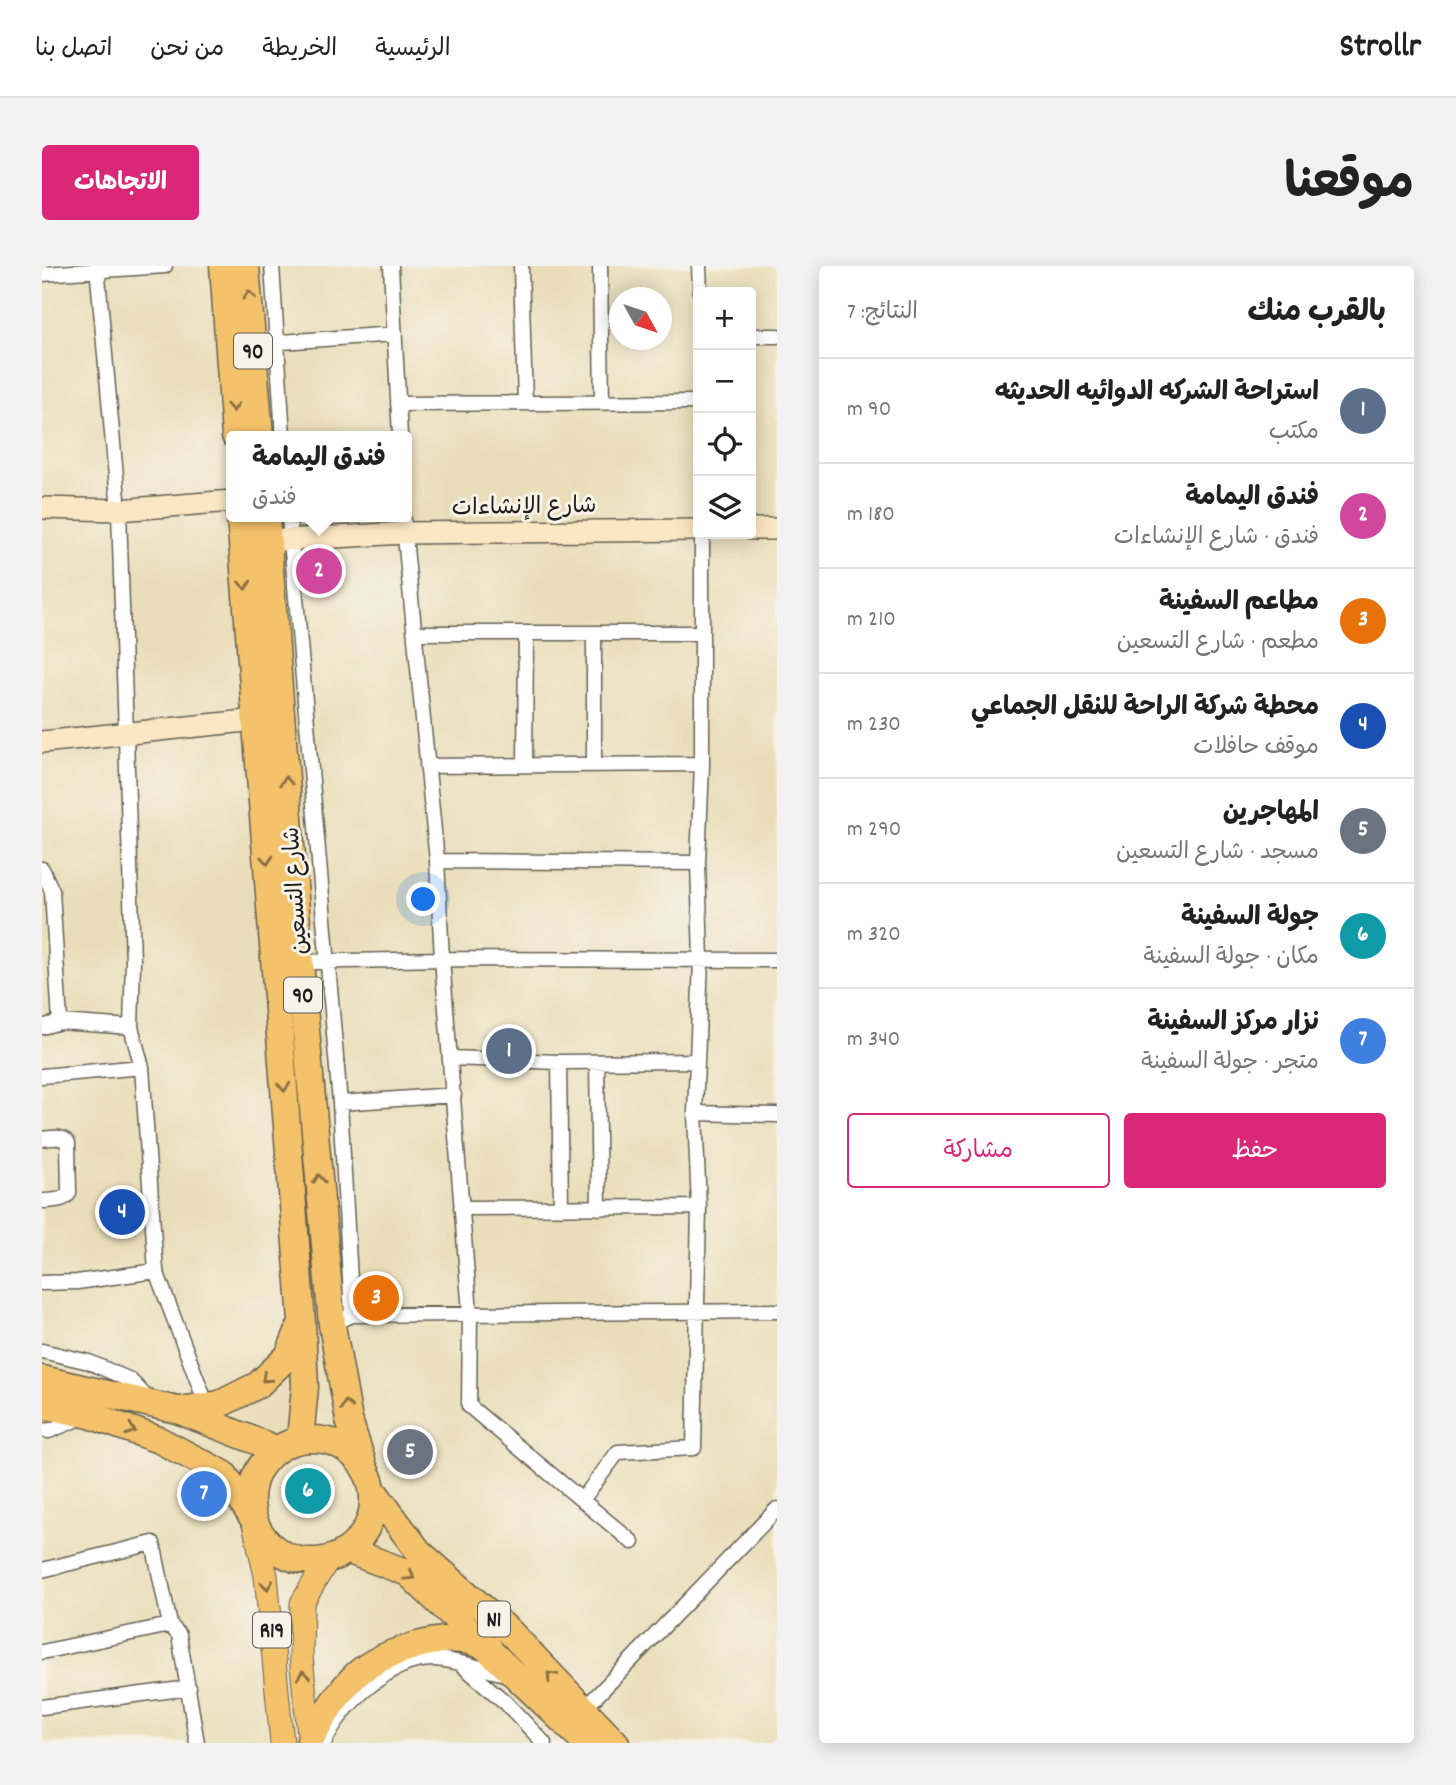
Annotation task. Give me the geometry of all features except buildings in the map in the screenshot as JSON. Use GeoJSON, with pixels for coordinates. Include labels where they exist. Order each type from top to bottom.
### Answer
{"type":"FeatureCollection","features":[{"type":"Feature","properties":{"kind":"highway","name":"90"},"geometry":{"type":"LineString","coordinates":[[223,266],[234,431]]}},
{"type":"Feature","properties":{"kind":"highway","name":"90"},"geometry":{"type":"LineString","coordinates":[[246,266],[264,344],[260,431]]}},
{"type":"Feature","properties":{"kind":"highway","name":"شارع التسعين"},"geometry":{"type":"LineString","coordinates":[[240,522],[302,1322],[305,1387],[288,1444]]}},
{"type":"Feature","properties":{"kind":"highway","name":"شارع التسعين"},"geometry":{"type":"LineString","coordinates":[[275,532],[300,962],[342,1320],[349,1420],[370,1482]]}},
{"type":"Feature","properties":{"kind":"highway"},"geometry":{"type":"LineString","coordinates":[[242,546],[275,532]]}},
{"type":"Feature","properties":{"kind":"highway"},"geometry":{"type":"LineString","coordinates":[[165,1407],[219,1404],[258,1385],[288,1356],[302,1322]]}},
{"type":"Feature","properties":{"kind":"highway"},"geometry":{"type":"LineString","coordinates":[[42,1379],[165,1407],[288,1444],[319,1438],[338,1443],[354,1454],[370,1482],[371,1517],[362,1536],[338,1555],[305,1561],[283,1554],[264,1539],[224,1475],[159,1440],[90,1415],[42,1405]]}},
{"type":"Feature","properties":{"kind":"highway"},"geometry":{"type":"LineString","coordinates":[[253,1519],[251,1493],[259,1469],[288,1444]]}},
{"type":"Feature","properties":{"kind":"highway","name":"N1"},"geometry":{"type":"LineString","coordinates":[[370,1482],[419,1552],[509,1631],[616,1743]]}},
{"type":"Feature","properties":{"kind":"highway","name":"N1"},"geometry":{"type":"LineString","coordinates":[[338,1555],[408,1573],[519,1676],[586,1743]]}},
{"type":"Feature","properties":{"kind":"highway"},"geometry":{"type":"LineString","coordinates":[[315,1742],[341,1691],[359,1672],[379,1660],[437,1641],[465,1640],[489,1648]]}},
{"type":"Feature","properties":{"kind":"main road","name":"R19"},"geometry":{"type":"LineString","coordinates":[[253,1519],[266,1576],[282,1743]]}},
{"type":"Feature","properties":{"kind":"main road","name":"R19"},"geometry":{"type":"LineString","coordinates":[[315,1742],[301,1657],[302,1603],[338,1555]]}},
{"type":"Feature","properties":{"kind":"street"},"geometry":{"type":"LineString","coordinates":[[42,274],[97,268],[165,266]]}},
{"type":"Feature","properties":{"kind":"street"},"geometry":{"type":"LineString","coordinates":[[272,266],[264,344],[282,431]]}},
{"type":"Feature","properties":{"kind":"street"},"geometry":{"type":"LineString","coordinates":[[391,266],[400,431]]}},
{"type":"Feature","properties":{"kind":"street"},"geometry":{"type":"LineString","coordinates":[[521,266],[525,403]]}},
{"type":"Feature","properties":{"kind":"street"},"geometry":{"type":"LineString","coordinates":[[600,266],[602,402]]}},
{"type":"Feature","properties":{"kind":"street"},"geometry":{"type":"LineString","coordinates":[[699,266],[699,287]]}},
{"type":"Feature","properties":{"kind":"street"},"geometry":{"type":"LineString","coordinates":[[97,268],[119,510],[133,962],[131,1027],[142,1067],[156,1271],[207,1406]]}},
{"type":"Feature","properties":{"kind":"street"},"geometry":{"type":"LineString","coordinates":[[264,344],[395,334]]}},
{"type":"Feature","properties":{"kind":"street"},"geometry":{"type":"LineString","coordinates":[[756,336],[777,336]]}},
{"type":"Feature","properties":{"kind":"street"},"geometry":{"type":"LineString","coordinates":[[398,404],[693,402]]}},
{"type":"Feature","properties":{"kind":"street"},"geometry":{"type":"LineString","coordinates":[[42,508],[119,510],[226,501]]}},
{"type":"Feature","properties":{"kind":"street"},"geometry":{"type":"LineString","coordinates":[[404,525],[437,861],[442,959],[470,1313],[469,1406],[632,1542]]}},
{"type":"Feature","properties":{"kind":"street","name":"شارع الإنشاءات"},"geometry":{"type":"LineString","coordinates":[[275,532],[404,525],[693,530]]}},
{"type":"Feature","properties":{"kind":"street"},"geometry":{"type":"LineString","coordinates":[[756,529],[777,529]]}},
{"type":"Feature","properties":{"kind":"street"},"geometry":{"type":"LineString","coordinates":[[275,532],[328,960],[340,1103],[342,1320],[470,1313],[777,1311]]}},
{"type":"Feature","properties":{"kind":"street"},"geometry":{"type":"LineString","coordinates":[[582,1500],[618,1452],[694,1448],[699,1207],[695,1113],[701,960],[698,863],[702,764],[702,539]]}},
{"type":"Feature","properties":{"kind":"street"},"geometry":{"type":"LineString","coordinates":[[415,633],[702,633]]}},
{"type":"Feature","properties":{"kind":"street"},"geometry":{"type":"LineString","coordinates":[[525,765],[526,633]]}},
{"type":"Feature","properties":{"kind":"street"},"geometry":{"type":"LineString","coordinates":[[594,633],[594,765]]}},
{"type":"Feature","properties":{"kind":"street"},"geometry":{"type":"LineString","coordinates":[[42,742],[256,720]]}},
{"type":"Feature","properties":{"kind":"street"},"geometry":{"type":"LineString","coordinates":[[427,766],[702,764]]}},
{"type":"Feature","properties":{"kind":"street"},"geometry":{"type":"LineString","coordinates":[[437,861],[698,863]]}},
{"type":"Feature","properties":{"kind":"street"},"geometry":{"type":"LineString","coordinates":[[42,869],[52,891],[60,1022]]}},
{"type":"Feature","properties":{"kind":"street"},"geometry":{"type":"LineString","coordinates":[[300,962],[442,959],[777,960]]}},
{"type":"Feature","properties":{"kind":"street"},"geometry":{"type":"LineString","coordinates":[[42,1027],[60,1022],[131,1027]]}},
{"type":"Feature","properties":{"kind":"street"},"geometry":{"type":"LineString","coordinates":[[450,1058],[559,1062],[696,1061]]}},
{"type":"Feature","properties":{"kind":"street"},"geometry":{"type":"LineString","coordinates":[[559,1062],[561,1208]]}},
{"type":"Feature","properties":{"kind":"street"},"geometry":{"type":"LineString","coordinates":[[597,1062],[599,1208]]}},
{"type":"Feature","properties":{"kind":"street"},"geometry":{"type":"LineString","coordinates":[[42,1076],[142,1067]]}},
{"type":"Feature","properties":{"kind":"street"},"geometry":{"type":"LineString","coordinates":[[340,1103],[454,1095]]}},
{"type":"Feature","properties":{"kind":"street"},"geometry":{"type":"LineString","coordinates":[[695,1113],[777,1115]]}},
{"type":"Feature","properties":{"kind":"street"},"geometry":{"type":"LineString","coordinates":[[42,1139],[59,1138],[68,1143],[69,1193],[66,1198],[42,1200]]}},
{"type":"Feature","properties":{"kind":"street"},"geometry":{"type":"LineString","coordinates":[[461,1208],[699,1207]]}},
{"type":"Feature","properties":{"kind":"street"},"geometry":{"type":"LineString","coordinates":[[42,1283],[77,1282],[156,1271]]}},
{"type":"Feature","properties":{"kind":"street"},"geometry":{"type":"LineString","coordinates":[[42,1352],[89,1362],[130,1380],[165,1407]]}},
{"type":"Feature","properties":{"kind":"street"},"geometry":{"type":"LineString","coordinates":[[42,1430],[49,1431],[90,1415]]}},
{"type":"Feature","properties":{"kind":"street"},"geometry":{"type":"LineString","coordinates":[[583,1710],[777,1508]]}},
{"type":"Feature","properties":{"kind":"street"},"geometry":{"type":"LineString","coordinates":[[42,1570],[153,1543],[170,1625],[179,1635],[197,1743]]}},
{"type":"Feature","properties":{"kind":"street"},"geometry":{"type":"LineString","coordinates":[[42,1653],[170,1625]]}},
{"type":"Feature","properties":{"kind":"street"},"geometry":{"type":"LineString","coordinates":[[315,1742],[330,1729],[346,1707],[370,1686],[401,1666],[434,1659],[519,1676]]}},
{"type":"Feature","properties":{"kind":"street"},"geometry":{"type":"LineString","coordinates":[[460,1665],[506,1703],[544,1743]]}},
{"type":"Feature","properties":{"kind":"street"},"geometry":{"type":"LineString","coordinates":[[42,1707],[189,1688]]}},
{"type":"Feature","properties":{"kind":"place","name":"فندق اليمامة"},"geometry":{"type":"Point","coordinates":[319,571]}},
{"type":"Feature","properties":{"kind":"place","name":"استراحة الشركه الدوائيه الحديثه"},"geometry":{"type":"Point","coordinates":[509,1051]}},
{"type":"Feature","properties":{"kind":"place","name":"محطة شركة الراحة للنقل الجماعي"},"geometry":{"type":"Point","coordinates":[122,1212]}},
{"type":"Feature","properties":{"kind":"place","name":"مطاعم السفينة"},"geometry":{"type":"Point","coordinates":[376,1298]}},
{"type":"Feature","properties":{"kind":"place","name":"المهاجرين"},"geometry":{"type":"Point","coordinates":[410,1452]}},
{"type":"Feature","properties":{"kind":"place","name":"جولة السفينة"},"geometry":{"type":"Point","coordinates":[308,1491]}},
{"type":"Feature","properties":{"kind":"place","name":"نزار مركز السفينة"},"geometry":{"type":"Point","coordinates":[204,1494]}}]}
